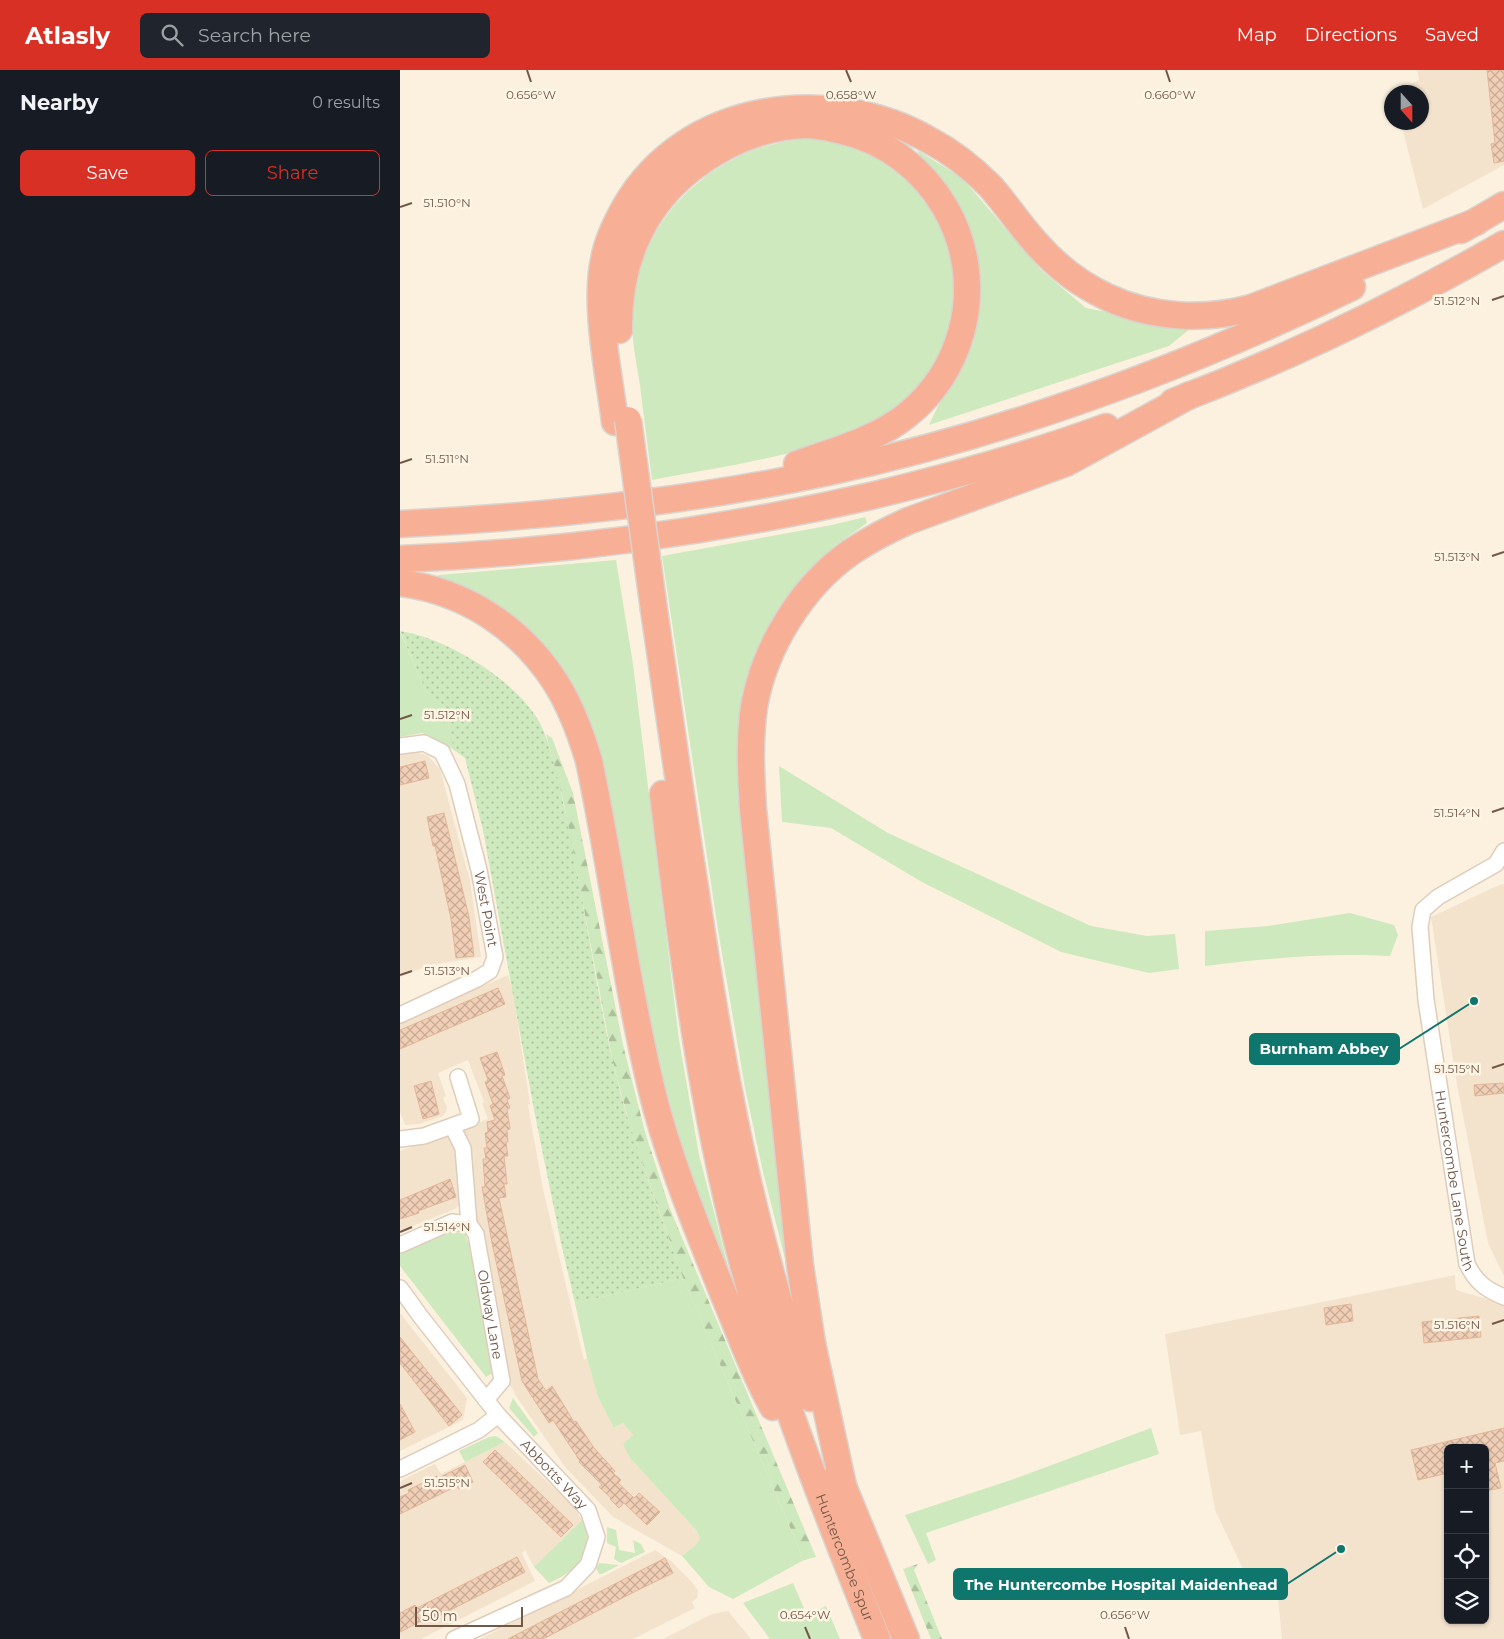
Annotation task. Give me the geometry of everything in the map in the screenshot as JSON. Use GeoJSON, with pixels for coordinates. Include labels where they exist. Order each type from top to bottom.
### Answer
{"type":"FeatureCollection","features":[{"type":"Feature","properties":{"kind":"highway"},"geometry":{"type":"LineString","coordinates":[[812,1474],[792,1420],[757,1312],[740,1249],[710,1119],[697,1050],[680,934],[647,611],[622,421],[603,328],[602,278],[608,246],[619,218],[640,184],[652,170],[665,158],[697,136],[734,120],[785,109],[838,110],[873,117],[927,138],[977,174],[1002,200],[1042,249],[1074,278],[1120,303],[1163,314],[1200,316],[1224,314],[1251,308],[1476,222]]}},
{"type":"Feature","properties":{"kind":"highway"},"geometry":{"type":"LineString","coordinates":[[622,421],[619,332],[621,286],[629,255],[638,235],[660,200],[682,176],[714,153],[747,137],[779,128],[812,125],[852,133],[879,143],[902,158],[927,180],[954,224],[964,255],[967,279],[966,308],[959,339],[953,356],[931,392],[906,416],[891,426],[858,441],[703,495]]}},
{"type":"Feature","properties":{"kind":"highway"},"geometry":{"type":"LineString","coordinates":[[400,524],[532,516],[604,509],[703,495],[781,481],[882,459],[959,439],[1065,406],[1186,361],[1299,313],[1476,222],[1504,205]]}},
{"type":"Feature","properties":{"kind":"highway"},"geometry":{"type":"LineString","coordinates":[[400,559],[512,552],[696,530],[821,507],[944,478],[1100,429],[1190,395],[1313,343],[1425,288],[1504,244]]}},
{"type":"Feature","properties":{"kind":"highway"},"geometry":{"type":"LineString","coordinates":[[844,1490],[812,1343],[800,1265],[753,809],[752,723],[766,663],[792,613],[823,577],[850,552],[883,532],[917,517],[1066,462],[1190,395]]}},
{"type":"Feature","properties":{"kind":"highway"},"geometry":{"type":"LineString","coordinates":[[400,583],[450,595],[467,602],[500,622],[532,652],[557,684],[566,702],[582,737],[589,761],[633,1004],[651,1088],[666,1140],[686,1200],[747,1350],[769,1400],[812,1474]]}},
{"type":"Feature","properties":{"kind":"highway"},"geometry":{"type":"LineString","coordinates":[[647,611],[712,1000],[744,1167],[759,1231],[795,1354],[844,1490]]}},
{"type":"Feature","properties":{"kind":"highway","name":"Huntercombe Spur"},"geometry":{"type":"LineString","coordinates":[[812,1474],[877,1639]]}},
{"type":"Feature","properties":{"kind":"highway","name":"Huntercombe Spur"},"geometry":{"type":"LineString","coordinates":[[844,1490],[906,1639]]}},
{"type":"Feature","properties":{"kind":"street","name":"West Point"},"geometry":{"type":"LineString","coordinates":[[400,746],[424,743],[442,752],[457,784],[477,860],[495,957],[490,971],[477,979],[400,1015]]}},
{"type":"Feature","properties":{"kind":"street","name":"Huntercombe Lane South"},"geometry":{"type":"LineString","coordinates":[[1504,851],[1496,864],[1438,897],[1423,910],[1420,927],[1426,1000],[1467,1264],[1474,1278],[1489,1290],[1504,1297]]}},
{"type":"Feature","properties":{"kind":"street"},"geometry":{"type":"LineString","coordinates":[[400,1139],[424,1136],[471,1120],[458,1077]]}},
{"type":"Feature","properties":{"kind":"street","name":"Oldway Lane"},"geometry":{"type":"LineString","coordinates":[[456,1134],[463,1148],[469,1224],[476,1234],[502,1381],[486,1400]]}},
{"type":"Feature","properties":{"kind":"street"},"geometry":{"type":"LineString","coordinates":[[400,1245],[452,1222],[469,1224]]}},
{"type":"Feature","properties":{"kind":"street"},"geometry":{"type":"LineString","coordinates":[[400,1288],[498,1415],[479,1430],[400,1469]]}},
{"type":"Feature","properties":{"kind":"street","name":"Abbotts Way"},"geometry":{"type":"LineString","coordinates":[[454,1639],[566,1588],[588,1565],[597,1537],[588,1510],[498,1415]]}},
{"type":"Feature","properties":{"kind":"shaded area"},"geometry":{"type":"Polygon","coordinates":[[[1417,70],[1504,70],[1504,165],[1423,209],[1403,130],[1429,130],[1429,85],[1409,85],[1419,80],[1417,70]]]}},
{"type":"Feature","properties":{"kind":"shaded area"},"geometry":{"type":"Polygon","coordinates":[[[411,751],[427,755],[440,769],[470,881],[481,957],[430,965],[400,977],[400,754],[411,751]]]}},
{"type":"Feature","properties":{"kind":"shaded area"},"geometry":{"type":"Polygon","coordinates":[[[1504,884],[1504,1276],[1488,1243],[1457,1085],[1431,917],[1504,884]]]}},
{"type":"Feature","properties":{"kind":"shaded area"},"geometry":{"type":"Polygon","coordinates":[[[508,975],[513,993],[530,1104],[528,1105],[543,1189],[584,1360],[587,1358],[598,1397],[615,1428],[623,1423],[633,1435],[630,1458],[696,1530],[700,1538],[697,1544],[682,1556],[613,1517],[565,1467],[509,1385],[510,1378],[473,1209],[461,1203],[455,1209],[400,1231],[400,1151],[488,1119],[482,1103],[484,1102],[468,1060],[438,1073],[446,1096],[443,1098],[447,1107],[443,1116],[419,1124],[405,1125],[400,1112],[400,1022],[508,975]]]}},
{"type":"Feature","properties":{"kind":"shaded area"},"geometry":{"type":"Polygon","coordinates":[[[1455,1275],[1456,1290],[1504,1304],[1504,1639],[1282,1639],[1277,1588],[1253,1590],[1215,1510],[1201,1431],[1180,1435],[1165,1334],[1455,1275]]]}},
{"type":"Feature","properties":{"kind":"shaded area"},"geometry":{"type":"Polygon","coordinates":[[[400,1313],[467,1398],[463,1420],[400,1451],[400,1313]]]}},
{"type":"Feature","properties":{"kind":"shaded area"},"geometry":{"type":"Polygon","coordinates":[[[505,1442],[573,1506],[582,1520],[534,1567],[525,1550],[522,1553],[535,1581],[421,1639],[400,1639],[400,1483],[402,1480],[435,1464],[441,1474],[505,1442]]]}},
{"type":"Feature","properties":{"kind":"shaded area"},"geometry":{"type":"Polygon","coordinates":[[[655,1550],[671,1561],[698,1590],[697,1598],[692,1602],[695,1608],[633,1639],[480,1639],[655,1550]]]}},
{"type":"Feature","properties":{"kind":"shaded area"},"geometry":{"type":"Polygon","coordinates":[[[728,1611],[751,1639],[663,1639],[712,1614],[728,1611]]]}},
{"type":"Feature","properties":{"kind":"green space"},"geometry":{"type":"Polygon","coordinates":[[[813,139],[835,142],[855,148],[885,162],[907,178],[932,210],[948,246],[956,285],[952,323],[942,351],[910,398],[885,416],[856,431],[788,453],[652,480],[632,322],[633,300],[637,280],[651,241],[673,207],[716,169],[742,155],[769,145],[813,139]]]}},
{"type":"Feature","properties":{"kind":"green space"},"geometry":{"type":"Polygon","coordinates":[[[917,150],[962,178],[1042,271],[1086,308],[1191,328],[1169,346],[929,425],[951,379],[976,315],[928,169],[917,150]]]}},
{"type":"Feature","properties":{"kind":"green space"},"geometry":{"type":"Polygon","coordinates":[[[865,517],[867,523],[833,547],[799,582],[772,620],[752,666],[796,1302],[763,1172],[745,1088],[718,930],[662,556],[832,525],[865,517]]]}},
{"type":"Feature","properties":{"kind":"green space"},"geometry":{"type":"Polygon","coordinates":[[[616,560],[633,664],[679,1040],[699,1155],[733,1285],[667,1111],[580,707],[435,579],[439,575],[616,560]]]}},
{"type":"Feature","properties":{"kind":"green space"},"geometry":{"type":"Polygon","coordinates":[[[400,631],[418,635],[457,651],[495,675],[526,703],[543,730],[555,767],[568,825],[613,1063],[645,1171],[683,1278],[575,1303],[534,1110],[483,830],[465,758],[451,748],[453,740],[444,707],[426,691],[400,631]]]}},
{"type":"Feature","properties":{"kind":"green space"},"geometry":{"type":"Polygon","coordinates":[[[400,632],[426,691],[444,707],[453,740],[451,748],[422,733],[400,737],[400,632]]]}},
{"type":"Feature","properties":{"kind":"green space"},"geometry":{"type":"Polygon","coordinates":[[[546,734],[552,738],[573,793],[623,1045],[645,1132],[670,1209],[816,1557],[804,1560],[683,1278],[634,1140],[613,1063],[564,804],[546,734]]]}},
{"type":"Feature","properties":{"kind":"green space"},"geometry":{"type":"Polygon","coordinates":[[[779,766],[888,833],[1091,926],[1147,936],[1175,934],[1179,969],[1149,973],[1061,952],[922,882],[831,828],[782,822],[779,766]]]}},
{"type":"Feature","properties":{"kind":"green space"},"geometry":{"type":"Polygon","coordinates":[[[1350,913],[1394,925],[1398,935],[1390,956],[1298,957],[1205,966],[1205,931],[1268,926],[1350,913]]]}},
{"type":"Feature","properties":{"kind":"green space"},"geometry":{"type":"Polygon","coordinates":[[[454,1231],[465,1234],[470,1247],[494,1372],[486,1377],[400,1266],[400,1254],[454,1231]]]}},
{"type":"Feature","properties":{"kind":"green space"},"geometry":{"type":"Polygon","coordinates":[[[683,1278],[804,1560],[733,1599],[709,1587],[682,1556],[697,1544],[700,1538],[696,1530],[630,1458],[623,1444],[633,1435],[623,1423],[614,1428],[598,1397],[575,1303],[683,1278]]]}},
{"type":"Feature","properties":{"kind":"green space"},"geometry":{"type":"Polygon","coordinates":[[[513,1398],[538,1433],[534,1437],[509,1408],[513,1398]]]}},
{"type":"Feature","properties":{"kind":"green space"},"geometry":{"type":"Polygon","coordinates":[[[1151,1428],[1159,1454],[926,1533],[936,1560],[928,1564],[905,1515],[1011,1480],[1151,1428]]]}},
{"type":"Feature","properties":{"kind":"green space"},"geometry":{"type":"Polygon","coordinates":[[[496,1436],[505,1442],[465,1462],[459,1451],[489,1437],[496,1436]]]}},
{"type":"Feature","properties":{"kind":"green space"},"geometry":{"type":"Polygon","coordinates":[[[582,1520],[586,1520],[587,1532],[581,1559],[569,1572],[549,1583],[534,1567],[582,1520]]]}},
{"type":"Feature","properties":{"kind":"green space"},"geometry":{"type":"Polygon","coordinates":[[[607,1527],[616,1530],[619,1550],[635,1553],[633,1540],[641,1544],[645,1552],[621,1563],[614,1559],[616,1547],[607,1543],[607,1527]]]}},
{"type":"Feature","properties":{"kind":"green space"},"geometry":{"type":"Polygon","coordinates":[[[599,1563],[619,1565],[599,1574],[596,1568],[599,1563]]]}},
{"type":"Feature","properties":{"kind":"green space"},"geometry":{"type":"Polygon","coordinates":[[[918,1564],[914,1570],[942,1639],[931,1639],[903,1569],[918,1564]]]}},
{"type":"Feature","properties":{"kind":"green space"},"geometry":{"type":"Polygon","coordinates":[[[793,1583],[807,1615],[826,1606],[840,1639],[770,1639],[743,1603],[793,1583]]]}},
{"type":"Feature","properties":{"kind":"building"},"geometry":{"type":"Polygon","coordinates":[[[1487,70],[1504,70],[1504,161],[1494,163],[1491,144],[1495,143],[1487,70]]]}},
{"type":"Feature","properties":{"kind":"building"},"geometry":{"type":"Polygon","coordinates":[[[425,761],[429,778],[400,785],[400,767],[425,761]]]}},
{"type":"Feature","properties":{"kind":"building"},"geometry":{"type":"Polygon","coordinates":[[[444,813],[469,917],[474,956],[456,958],[451,919],[427,817],[444,813]]]}},
{"type":"Feature","properties":{"kind":"building"},"geometry":{"type":"Polygon","coordinates":[[[498,988],[505,1004],[400,1049],[400,1030],[498,988]]]}},
{"type":"Feature","properties":{"kind":"building"},"geometry":{"type":"Polygon","coordinates":[[[497,1052],[505,1075],[502,1076],[510,1098],[507,1100],[510,1108],[507,1109],[510,1129],[507,1130],[508,1142],[506,1142],[508,1156],[504,1156],[507,1184],[504,1184],[506,1197],[499,1198],[538,1379],[546,1391],[552,1386],[574,1422],[576,1421],[594,1448],[615,1471],[613,1473],[621,1480],[618,1483],[634,1498],[639,1493],[660,1512],[647,1525],[624,1503],[619,1508],[599,1487],[602,1485],[579,1462],[553,1420],[549,1423],[522,1381],[492,1243],[482,1187],[485,1187],[483,1159],[486,1159],[484,1148],[487,1148],[485,1133],[488,1132],[487,1122],[495,1120],[490,1106],[493,1104],[485,1082],[488,1080],[480,1058],[497,1052]]]}},
{"type":"Feature","properties":{"kind":"building"},"geometry":{"type":"Polygon","coordinates":[[[431,1081],[439,1114],[423,1119],[414,1086],[431,1081]]]}},
{"type":"Feature","properties":{"kind":"building"},"geometry":{"type":"Polygon","coordinates":[[[1503,1083],[1504,1093],[1475,1096],[1474,1085],[1503,1083]]]}},
{"type":"Feature","properties":{"kind":"building"},"geometry":{"type":"Polygon","coordinates":[[[450,1179],[456,1197],[400,1219],[400,1200],[450,1179]]]}},
{"type":"Feature","properties":{"kind":"building"},"geometry":{"type":"Polygon","coordinates":[[[1351,1304],[1353,1321],[1326,1325],[1324,1308],[1351,1304]]]}},
{"type":"Feature","properties":{"kind":"building"},"geometry":{"type":"Polygon","coordinates":[[[1479,1316],[1481,1337],[1424,1343],[1422,1322],[1479,1316]]]}},
{"type":"Feature","properties":{"kind":"building"},"geometry":{"type":"Polygon","coordinates":[[[400,1337],[462,1415],[449,1426],[400,1363],[400,1337]]]}},
{"type":"Feature","properties":{"kind":"building"},"geometry":{"type":"Polygon","coordinates":[[[400,1404],[415,1432],[400,1440],[400,1404]]]}},
{"type":"Feature","properties":{"kind":"building"},"geometry":{"type":"Polygon","coordinates":[[[1504,1428],[1504,1461],[1495,1463],[1501,1488],[1489,1490],[1489,1444],[1444,1444],[1444,1474],[1418,1480],[1411,1450],[1504,1428]]]}},
{"type":"Feature","properties":{"kind":"building"},"geometry":{"type":"Polygon","coordinates":[[[495,1450],[573,1525],[561,1537],[483,1462],[495,1450]]]}},
{"type":"Feature","properties":{"kind":"building"},"geometry":{"type":"Polygon","coordinates":[[[465,1465],[473,1482],[459,1489],[457,1486],[400,1514],[400,1497],[409,1493],[408,1490],[465,1465]]]}},
{"type":"Feature","properties":{"kind":"building"},"geometry":{"type":"Polygon","coordinates":[[[517,1557],[525,1572],[433,1619],[431,1616],[400,1632],[400,1613],[415,1605],[417,1608],[517,1557]]]}},
{"type":"Feature","properties":{"kind":"building"},"geometry":{"type":"Polygon","coordinates":[[[665,1558],[673,1573],[543,1639],[508,1639],[665,1558]]]}},
{"type":"Feature","properties":{"kind":"place","name":"Burnham Abbey"},"geometry":{"type":"Point","coordinates":[1474,1001]}},
{"type":"Feature","properties":{"kind":"place","name":"The Huntercombe Hospital Maidenhead"},"geometry":{"type":"Point","coordinates":[1341,1549]}}]}
